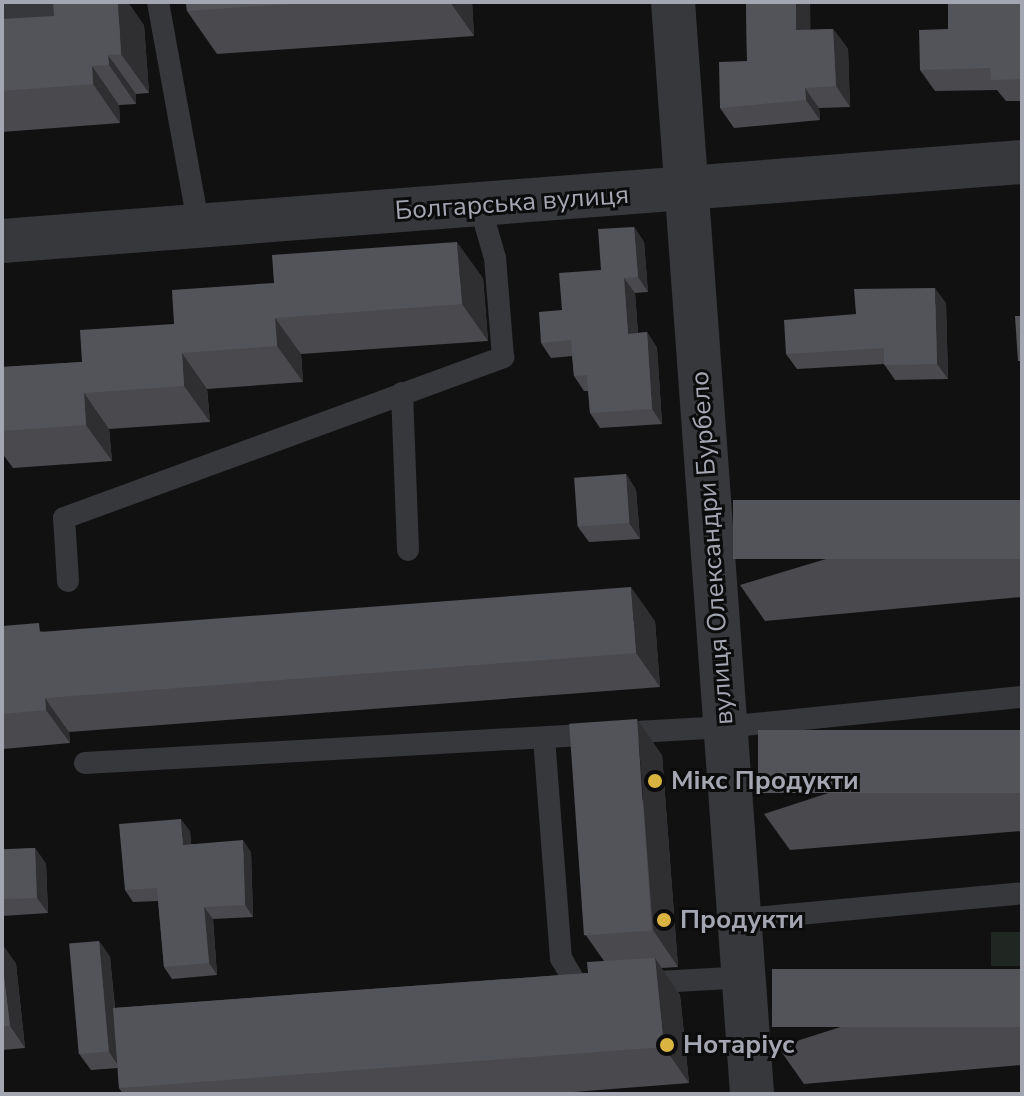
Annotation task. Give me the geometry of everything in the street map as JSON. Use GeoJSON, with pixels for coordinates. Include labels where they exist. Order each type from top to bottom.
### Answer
{"type":"FeatureCollection","features":[{"type":"Feature","properties":{"kind":"street","name":"вулиця Олександри Бурбело"},"geometry":{"type":"LineString","coordinates":[[673,2],[725,727],[744,919],[752,1094]]}},
{"type":"Feature","properties":{"kind":"street","name":"Болгарська вулиця"},"geometry":{"type":"LineString","coordinates":[[2,241],[1022,162]]}},
{"type":"Feature","properties":{"kind":"lane"},"geometry":{"type":"LineString","coordinates":[[2,10],[109,2]]}},
{"type":"Feature","properties":{"kind":"lane"},"geometry":{"type":"LineString","coordinates":[[158,2],[199,227]]}},
{"type":"Feature","properties":{"kind":"lane"},"geometry":{"type":"LineString","coordinates":[[68,581],[64,518],[503,357],[495,258],[480,206]]}},
{"type":"Feature","properties":{"kind":"lane"},"geometry":{"type":"LineString","coordinates":[[402,393],[408,550]]}},
{"type":"Feature","properties":{"kind":"lane"},"geometry":{"type":"LineString","coordinates":[[85,763],[725,727],[1022,697]]}},
{"type":"Feature","properties":{"kind":"lane"},"geometry":{"type":"LineString","coordinates":[[544,738],[561,958],[577,986],[747,977]]}},
{"type":"Feature","properties":{"kind":"lane"},"geometry":{"type":"LineString","coordinates":[[744,919],[1022,893]]}},
{"type":"Feature","properties":{"kind":"shaded area"},"geometry":{"type":"Polygon","coordinates":[[[991,932],[1022,932],[1022,966],[991,966],[991,932]]]}},
{"type":"Feature","properties":{"kind":"building"},"geometry":{"type":"Polygon","coordinates":[[[53,2],[118,2],[121,54],[108,55],[109,65],[92,66],[93,84],[2,91],[2,19],[54,16],[53,2]]]}},
{"type":"Feature","properties":{"kind":"building"},"geometry":{"type":"Polygon","coordinates":[[[186,2],[318,2],[187,11],[186,2]]]}},
{"type":"Feature","properties":{"kind":"building"},"geometry":{"type":"Polygon","coordinates":[[[746,2],[796,2],[796,30],[833,29],[836,86],[805,88],[806,100],[720,108],[719,62],[747,61],[746,2]]]}},
{"type":"Feature","properties":{"kind":"building"},"geometry":{"type":"Polygon","coordinates":[[[948,2],[1022,2],[1022,79],[991,80],[990,68],[920,70],[919,30],[948,29],[948,2]]]}},
{"type":"Feature","properties":{"kind":"building"},"geometry":{"type":"Polygon","coordinates":[[[634,227],[638,277],[624,278],[628,334],[647,332],[652,409],[590,413],[587,375],[574,376],[571,340],[541,343],[539,312],[562,310],[559,273],[601,270],[598,229],[634,227]]]}},
{"type":"Feature","properties":{"kind":"building"},"geometry":{"type":"Polygon","coordinates":[[[457,242],[462,304],[275,318],[277,346],[182,353],[184,386],[84,393],[86,425],[2,431],[2,367],[82,362],[80,330],[174,324],[172,290],[274,283],[272,255],[457,242]]]}},
{"type":"Feature","properties":{"kind":"building"},"geometry":{"type":"Polygon","coordinates":[[[935,288],[937,364],[884,365],[884,348],[786,354],[784,320],[856,314],[854,289],[935,288]]]}},
{"type":"Feature","properties":{"kind":"building"},"geometry":{"type":"Polygon","coordinates":[[[1015,316],[1022,316],[1022,361],[1018,361],[1015,316]]]}},
{"type":"Feature","properties":{"kind":"building"},"geometry":{"type":"Polygon","coordinates":[[[626,474],[629,523],[578,527],[574,478],[626,474]]]}},
{"type":"Feature","properties":{"kind":"building"},"geometry":{"type":"Polygon","coordinates":[[[733,500],[1022,500],[1022,559],[733,559],[733,500]]]}},
{"type":"Feature","properties":{"kind":"building"},"geometry":{"type":"Polygon","coordinates":[[[631,587],[636,653],[45,698],[46,710],[2,714],[2,626],[39,623],[40,632],[631,587]]]}},
{"type":"Feature","properties":{"kind":"building"},"geometry":{"type":"Polygon","coordinates":[[[637,719],[652,930],[584,935],[569,724],[637,719]]]}},
{"type":"Feature","properties":{"kind":"building"},"geometry":{"type":"Polygon","coordinates":[[[758,730],[1022,730],[1022,793],[758,793],[758,730]]]}},
{"type":"Feature","properties":{"kind":"building"},"geometry":{"type":"Polygon","coordinates":[[[181,819],[183,845],[243,840],[245,905],[204,907],[209,963],[164,967],[157,888],[125,890],[119,824],[181,819]]]}},
{"type":"Feature","properties":{"kind":"building"},"geometry":{"type":"Polygon","coordinates":[[[35,848],[37,898],[4,899],[2,849],[35,848]]]}},
{"type":"Feature","properties":{"kind":"building"},"geometry":{"type":"Polygon","coordinates":[[[99,941],[109,1052],[79,1054],[69,944],[99,941]]]}},
{"type":"Feature","properties":{"kind":"building"},"geometry":{"type":"Polygon","coordinates":[[[655,958],[664,1047],[119,1088],[113,1008],[588,973],[587,962],[655,958]]]}},
{"type":"Feature","properties":{"kind":"building"},"geometry":{"type":"Polygon","coordinates":[[[2,960],[10,1026],[2,1026],[2,960]]]}},
{"type":"Feature","properties":{"kind":"building"},"geometry":{"type":"Polygon","coordinates":[[[772,969],[1022,969],[1022,1027],[772,1027],[772,969]]]}},
{"type":"Feature","properties":{"kind":"place","name":"Мікс Продукти"},"geometry":{"type":"Point","coordinates":[655,781]}},
{"type":"Feature","properties":{"kind":"place","name":"Продукти"},"geometry":{"type":"Point","coordinates":[664,920]}},
{"type":"Feature","properties":{"kind":"place","name":"Нотаріус"},"geometry":{"type":"Point","coordinates":[667,1045]}}]}
